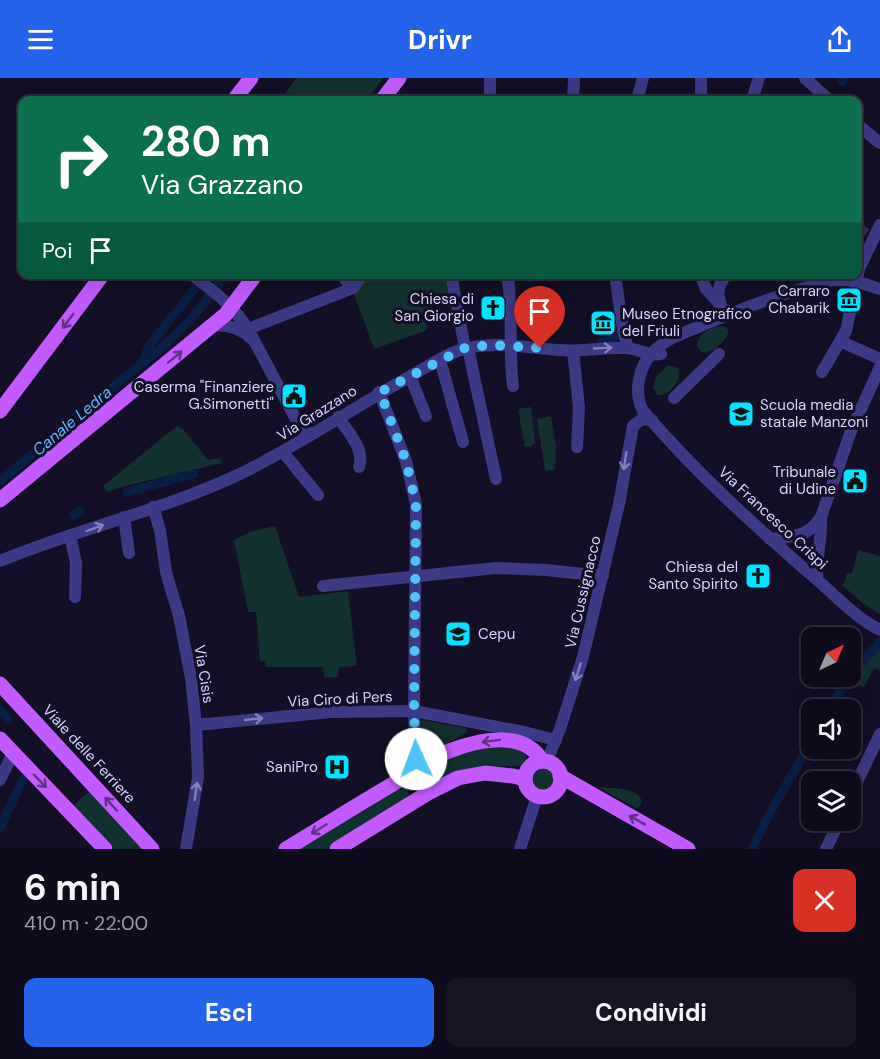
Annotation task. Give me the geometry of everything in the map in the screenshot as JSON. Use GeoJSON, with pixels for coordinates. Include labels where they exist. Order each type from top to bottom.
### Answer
{"type":"FeatureCollection","features":[{"type":"Feature","properties":{"kind":"main road"},"geometry":{"type":"LineString","coordinates":[[237,96],[251,78]]}},
{"type":"Feature","properties":{"kind":"main road"},"geometry":{"type":"LineString","coordinates":[[385,96],[399,78]]}},
{"type":"Feature","properties":{"kind":"main road"},"geometry":{"type":"LineString","coordinates":[[0,411],[99,279]]}},
{"type":"Feature","properties":{"kind":"main road"},"geometry":{"type":"LineString","coordinates":[[0,500],[213,326],[226,302],[251,279]]}},
{"type":"Feature","properties":{"kind":"main road","name":"Viale delle Ferriere"},"geometry":{"type":"LineString","coordinates":[[0,684],[151,849]]}},
{"type":"Feature","properties":{"kind":"main road"},"geometry":{"type":"LineString","coordinates":[[0,739],[105,849]]}},
{"type":"Feature","properties":{"kind":"main road"},"geometry":{"type":"LineString","coordinates":[[286,849],[416,768],[448,751],[468,745],[502,740],[518,742],[529,747],[544,761],[555,766],[560,776],[560,785],[553,794],[537,796],[528,789],[525,779],[530,766],[544,761]]}},
{"type":"Feature","properties":{"kind":"main road"},"geometry":{"type":"LineString","coordinates":[[337,849],[428,793],[458,778],[485,773],[525,779]]}},
{"type":"Feature","properties":{"kind":"main road"},"geometry":{"type":"LineString","coordinates":[[560,776],[688,849]]}},
{"type":"Feature","properties":{"kind":"street"},"geometry":{"type":"LineString","coordinates":[[490,78],[490,96]]}},
{"type":"Feature","properties":{"kind":"street"},"geometry":{"type":"LineString","coordinates":[[573,96],[574,78]]}},
{"type":"Feature","properties":{"kind":"street"},"geometry":{"type":"LineString","coordinates":[[639,96],[643,78]]}},
{"type":"Feature","properties":{"kind":"street"},"geometry":{"type":"LineString","coordinates":[[701,96],[702,78]]}},
{"type":"Feature","properties":{"kind":"street"},"geometry":{"type":"LineString","coordinates":[[753,96],[759,78]]}},
{"type":"Feature","properties":{"kind":"street"},"geometry":{"type":"LineString","coordinates":[[805,78],[823,96]]}},
{"type":"Feature","properties":{"kind":"street"},"geometry":{"type":"LineString","coordinates":[[816,78],[825,96]]}},
{"type":"Feature","properties":{"kind":"street"},"geometry":{"type":"LineString","coordinates":[[862,128],[880,143]]}},
{"type":"Feature","properties":{"kind":"street"},"geometry":{"type":"LineString","coordinates":[[862,263],[878,231]]}},
{"type":"Feature","properties":{"kind":"street"},"geometry":{"type":"LineString","coordinates":[[197,279],[226,302],[248,329],[300,427],[305,432],[314,433]]}},
{"type":"Feature","properties":{"kind":"street"},"geometry":{"type":"LineString","coordinates":[[345,279],[353,288]]}},
{"type":"Feature","properties":{"kind":"street"},"geometry":{"type":"LineString","coordinates":[[248,329],[353,288],[359,279]]}},
{"type":"Feature","properties":{"kind":"street"},"geometry":{"type":"LineString","coordinates":[[452,279],[496,479]]}},
{"type":"Feature","properties":{"kind":"street"},"geometry":{"type":"LineString","coordinates":[[508,279],[511,313],[510,368],[513,386]]}},
{"type":"Feature","properties":{"kind":"street"},"geometry":{"type":"LineString","coordinates":[[616,279],[623,330],[631,348],[640,357],[643,367],[679,336],[723,310],[834,280],[857,282],[880,289]]}},
{"type":"Feature","properties":{"kind":"street"},"geometry":{"type":"LineString","coordinates":[[702,279],[706,289],[723,310]]}},
{"type":"Feature","properties":{"kind":"street"},"geometry":{"type":"LineString","coordinates":[[723,310],[718,288],[724,279]]}},
{"type":"Feature","properties":{"kind":"street"},"geometry":{"type":"LineString","coordinates":[[822,372],[846,331],[857,279]]}},
{"type":"Feature","properties":{"kind":"street"},"geometry":{"type":"LineString","coordinates":[[213,326],[232,327],[243,332],[255,342]]}},
{"type":"Feature","properties":{"kind":"street"},"geometry":{"type":"LineString","coordinates":[[840,341],[880,359]]}},
{"type":"Feature","properties":{"kind":"street","name":"Via Grazzano"},"geometry":{"type":"LineString","coordinates":[[0,561],[44,543],[200,491],[283,452],[380,392],[467,348],[511,345],[573,351],[631,348],[655,355]]}},
{"type":"Feature","properties":{"kind":"street"},"geometry":{"type":"LineString","coordinates":[[573,351],[579,408],[577,447]]}},
{"type":"Feature","properties":{"kind":"street"},"geometry":{"type":"LineString","coordinates":[[674,398],[719,354]]}},
{"type":"Feature","properties":{"kind":"street"},"geometry":{"type":"LineString","coordinates":[[652,420],[645,402],[645,385],[655,355]]}},
{"type":"Feature","properties":{"kind":"street"},"geometry":{"type":"LineString","coordinates":[[440,360],[463,442]]}},
{"type":"Feature","properties":{"kind":"street","name":"Via Cussignacco"},"geometry":{"type":"LineString","coordinates":[[544,761],[555,740],[583,657],[603,576],[643,367]]}},
{"type":"Feature","properties":{"kind":"street"},"geometry":{"type":"LineString","coordinates":[[770,539],[802,534],[813,529],[821,517],[851,431],[880,368]]}},
{"type":"Feature","properties":{"kind":"street"},"geometry":{"type":"LineString","coordinates":[[410,376],[426,416]]}},
{"type":"Feature","properties":{"kind":"street"},"geometry":{"type":"LineString","coordinates":[[380,392],[406,461],[416,504],[414,711],[416,768]]}},
{"type":"Feature","properties":{"kind":"street"},"geometry":{"type":"LineString","coordinates":[[639,395],[641,407],[652,420]]}},
{"type":"Feature","properties":{"kind":"street"},"geometry":{"type":"LineString","coordinates":[[338,417],[360,453],[359,467]]}},
{"type":"Feature","properties":{"kind":"street"},"geometry":{"type":"LineString","coordinates":[[633,426],[642,419],[652,420]]}},
{"type":"Feature","properties":{"kind":"street","name":"Via Francesco Crispi"},"geometry":{"type":"LineString","coordinates":[[652,420],[770,539],[856,614],[880,630]]}},
{"type":"Feature","properties":{"kind":"street"},"geometry":{"type":"LineString","coordinates":[[283,452],[318,495]]}},
{"type":"Feature","properties":{"kind":"street","name":"Via Cisis"},"geometry":{"type":"LineString","coordinates":[[153,507],[160,530],[166,572],[179,616],[189,668],[196,725],[198,777],[186,849]]}},
{"type":"Feature","properties":{"kind":"street"},"geometry":{"type":"LineString","coordinates":[[124,517],[129,553]]}},
{"type":"Feature","properties":{"kind":"street"},"geometry":{"type":"LineString","coordinates":[[817,579],[821,517]]}},
{"type":"Feature","properties":{"kind":"street"},"geometry":{"type":"LineString","coordinates":[[802,534],[821,538]]}},
{"type":"Feature","properties":{"kind":"street"},"geometry":{"type":"LineString","coordinates":[[802,534],[818,551]]}},
{"type":"Feature","properties":{"kind":"street"},"geometry":{"type":"LineString","coordinates":[[70,535],[76,563],[75,597]]}},
{"type":"Feature","properties":{"kind":"street"},"geometry":{"type":"LineString","coordinates":[[323,586],[496,568],[603,576]]}},
{"type":"Feature","properties":{"kind":"street","name":"Via Ciro di Pers"},"geometry":{"type":"LineString","coordinates":[[196,725],[331,712],[414,711],[555,740]]}},
{"type":"Feature","properties":{"kind":"street"},"geometry":{"type":"LineString","coordinates":[[861,777],[877,748],[880,734]]}},
{"type":"Feature","properties":{"kind":"street"},"geometry":{"type":"LineString","coordinates":[[0,780],[13,753]]}},
{"type":"Feature","properties":{"kind":"street"},"geometry":{"type":"LineString","coordinates":[[520,849],[537,796]]}},
{"type":"Feature","properties":{"kind":"street"},"geometry":{"type":"LineString","coordinates":[[826,849],[835,831]]}},
{"type":"Feature","properties":{"kind":"green space"},"geometry":{"type":"Polygon","coordinates":[[[296,78],[383,78],[370,96],[284,96],[296,78]]]}},
{"type":"Feature","properties":{"kind":"green space"},"geometry":{"type":"Polygon","coordinates":[[[364,279],[449,279],[451,294],[430,301],[433,311],[423,315],[427,328],[425,331],[374,349],[354,294],[364,279]]]}},
{"type":"Feature","properties":{"kind":"green space"},"geometry":{"type":"Polygon","coordinates":[[[720,326],[726,327],[729,332],[727,336],[719,346],[703,353],[697,346],[699,338],[708,330],[720,326]]]}},
{"type":"Feature","properties":{"kind":"green space"},"geometry":{"type":"Polygon","coordinates":[[[668,365],[678,368],[679,378],[674,387],[662,395],[657,395],[653,388],[655,378],[668,365]]]}},
{"type":"Feature","properties":{"kind":"green space"},"geometry":{"type":"Polygon","coordinates":[[[531,407],[535,442],[532,446],[525,447],[518,409],[531,407]]]}},
{"type":"Feature","properties":{"kind":"green space"},"geometry":{"type":"Polygon","coordinates":[[[551,416],[556,446],[555,470],[545,471],[537,419],[551,416]]]}},
{"type":"Feature","properties":{"kind":"green space"},"geometry":{"type":"Polygon","coordinates":[[[177,426],[183,429],[208,460],[220,458],[222,463],[108,492],[103,486],[177,426]]]}},
{"type":"Feature","properties":{"kind":"green space"},"geometry":{"type":"Polygon","coordinates":[[[275,526],[299,597],[348,591],[357,666],[339,667],[338,677],[324,678],[323,667],[266,667],[265,661],[260,661],[256,612],[248,612],[234,540],[250,532],[275,526]]]}},
{"type":"Feature","properties":{"kind":"green space"},"geometry":{"type":"Polygon","coordinates":[[[858,550],[880,556],[880,614],[843,586],[847,573],[852,574],[858,550]]]}},
{"type":"Feature","properties":{"kind":"green space"},"geometry":{"type":"Polygon","coordinates":[[[880,645],[880,670],[874,668],[864,687],[861,686],[861,670],[880,645]]]}},
{"type":"Feature","properties":{"kind":"green space"},"geometry":{"type":"Polygon","coordinates":[[[421,720],[466,728],[468,732],[423,756],[421,720]]]}},
{"type":"Feature","properties":{"kind":"green space"},"geometry":{"type":"Polygon","coordinates":[[[513,745],[527,755],[525,763],[521,766],[483,766],[426,786],[422,782],[423,773],[427,769],[467,750],[513,745]]]}},
{"type":"Feature","properties":{"kind":"green space"},"geometry":{"type":"Polygon","coordinates":[[[543,766],[551,770],[555,778],[551,786],[543,790],[535,786],[531,778],[535,770],[543,766]]]}},
{"type":"Feature","properties":{"kind":"green space"},"geometry":{"type":"Polygon","coordinates":[[[401,785],[408,788],[409,794],[403,803],[326,849],[295,849],[401,785]]]}},
{"type":"Feature","properties":{"kind":"green space"},"geometry":{"type":"Polygon","coordinates":[[[598,787],[630,791],[639,796],[642,801],[638,809],[598,787]]]}},
{"type":"Feature","properties":{"kind":"green space"},"geometry":{"type":"Polygon","coordinates":[[[89,791],[143,849],[114,849],[73,806],[89,791]]]}},
{"type":"Feature","properties":{"kind":"waterway"},"geometry":{"type":"LineString","coordinates":[[842,82],[843,78]]}},
{"type":"Feature","properties":{"kind":"waterway","name":"Canale Ledra"},"geometry":{"type":"LineString","coordinates":[[0,481],[143,362],[149,346],[202,279]]}},
{"type":"Feature","properties":{"kind":"waterway","name":"Canale Ledra"},"geometry":{"type":"LineString","coordinates":[[144,362],[188,322],[222,279]]}},
{"type":"Feature","properties":{"kind":"waterway"},"geometry":{"type":"LineString","coordinates":[[601,343],[619,335]]}},
{"type":"Feature","properties":{"kind":"waterway"},"geometry":{"type":"LineString","coordinates":[[127,492],[194,474]]}},
{"type":"Feature","properties":{"kind":"waterway"},"geometry":{"type":"LineString","coordinates":[[74,515],[80,511]]}},
{"type":"Feature","properties":{"kind":"waterway"},"geometry":{"type":"LineString","coordinates":[[835,699],[855,670],[880,642]]}},
{"type":"Feature","properties":{"kind":"waterway"},"geometry":{"type":"LineString","coordinates":[[0,710],[8,719]]}},
{"type":"Feature","properties":{"kind":"waterway"},"geometry":{"type":"LineString","coordinates":[[752,849],[801,759]]}},
{"type":"Feature","properties":{"kind":"waterway"},"geometry":{"type":"LineString","coordinates":[[0,828],[23,779]]}},
{"type":"Feature","properties":{"kind":"tunnel"},"geometry":{"type":"LineString","coordinates":[[862,232],[866,234]]}},
{"type":"Feature","properties":{"kind":"place","name":"Carraro Chabarik"},"geometry":{"type":"Point","coordinates":[849,300]}},
{"type":"Feature","properties":{"kind":"place","name":"Chiesa di San Giorgio"},"geometry":{"type":"Point","coordinates":[493,308]}},
{"type":"Feature","properties":{"kind":"place","name":"Museo Etnografico del Friuli"},"geometry":{"type":"Point","coordinates":[603,323]}},
{"type":"Feature","properties":{"kind":"place","name":"Caserma \"Finanziere G.Simonetti\""},"geometry":{"type":"Point","coordinates":[294,396]}},
{"type":"Feature","properties":{"kind":"place","name":"Scuola media statale Manzoni"},"geometry":{"type":"Point","coordinates":[741,414]}},
{"type":"Feature","properties":{"kind":"place","name":"Tribunale di Udine"},"geometry":{"type":"Point","coordinates":[855,481]}},
{"type":"Feature","properties":{"kind":"place","name":"Chiesa del Santo Spirito"},"geometry":{"type":"Point","coordinates":[758,576]}},
{"type":"Feature","properties":{"kind":"place","name":"Cepu"},"geometry":{"type":"Point","coordinates":[458,634]}},
{"type":"Feature","properties":{"kind":"place","name":"SaniPro"},"geometry":{"type":"Point","coordinates":[337,767]}},
{"type":"Feature","properties":{"kind":"route"},"geometry":{"type":"LineString","coordinates":[[416,759],[414,711],[416,504],[406,461],[380,392],[465,348],[490,345],[540,348]]}}]}
